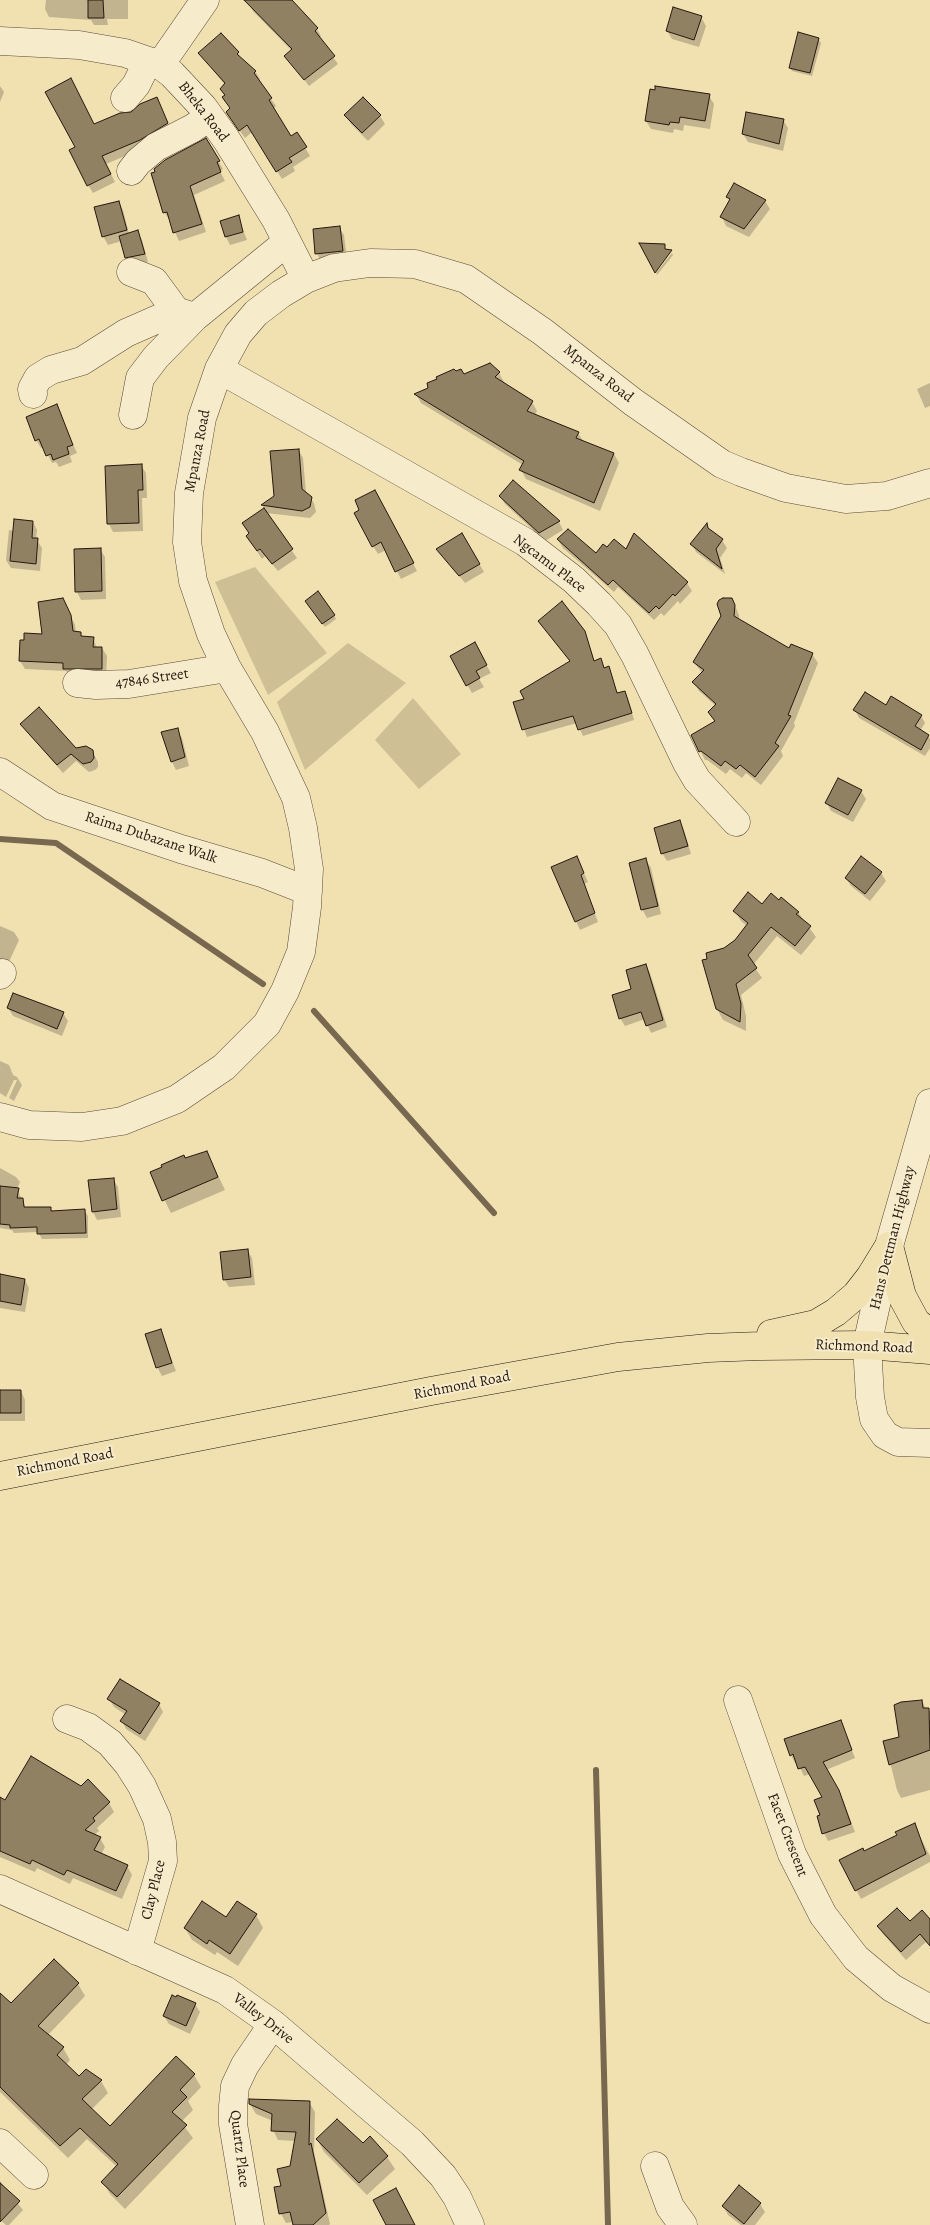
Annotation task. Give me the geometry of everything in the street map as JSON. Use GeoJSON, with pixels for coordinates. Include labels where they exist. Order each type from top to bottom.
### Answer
{"type":"FeatureCollection","features":[{"type":"Feature","properties":{"kind":"highway"},"geometry":{"type":"LineString","coordinates":[[889,1246],[902,1296],[916,1322],[930,1333]]}},
{"type":"Feature","properties":{"kind":"highway"},"geometry":{"type":"LineString","coordinates":[[708,1348],[816,1324],[836,1312],[856,1294],[870,1277],[889,1246]]}},
{"type":"Feature","properties":{"kind":"highway","name":"Richmond Road"},"geometry":{"type":"LineString","coordinates":[[0,1476],[431,1391],[618,1357],[708,1348],[867,1345],[930,1350]]}},
{"type":"Feature","properties":{"kind":"street"},"geometry":{"type":"LineString","coordinates":[[125,98],[205,0]]}},
{"type":"Feature","properties":{"kind":"street","name":"Bheka Road"},"geometry":{"type":"LineString","coordinates":[[0,41],[79,45],[125,53],[154,63],[172,74],[210,117],[276,220],[306,279]]}},
{"type":"Feature","properties":{"kind":"street"},"geometry":{"type":"LineString","coordinates":[[131,171],[138,162],[156,147],[210,117]]}},
{"type":"Feature","properties":{"kind":"street"},"geometry":{"type":"LineString","coordinates":[[133,414],[140,378],[186,314],[287,242]]}},
{"type":"Feature","properties":{"kind":"street","name":"Mpanza Road"},"geometry":{"type":"LineString","coordinates":[[0,1117],[30,1124],[82,1127],[122,1121],[177,1099],[224,1067],[267,1024],[285,991],[301,952],[308,891],[308,861],[304,828],[296,798],[265,732],[227,668],[201,609],[193,581],[187,542],[189,493],[202,418],[219,369],[238,334],[256,313],[280,294],[306,279],[334,268],[370,263],[415,264],[466,279],[542,332],[633,402],[722,464],[786,488],[846,500],[887,496],[930,483]]}},
{"type":"Feature","properties":{"kind":"street"},"geometry":{"type":"LineString","coordinates":[[131,272],[154,281],[186,314]]}},
{"type":"Feature","properties":{"kind":"street"},"geometry":{"type":"LineString","coordinates":[[33,394],[32,389],[38,378],[50,370],[82,361],[126,332],[186,314]]}},
{"type":"Feature","properties":{"kind":"street","name":"Ngcamu Place"},"geometry":{"type":"LineString","coordinates":[[219,369],[525,542],[574,580],[618,626],[635,655],[686,763],[697,780],[736,822]]}},
{"type":"Feature","properties":{"kind":"street","name":"47846 Street"},"geometry":{"type":"LineString","coordinates":[[77,683],[96,685],[129,684],[227,668]]}},
{"type":"Feature","properties":{"kind":"street","name":"Raima Dubazane Walk"},"geometry":{"type":"LineString","coordinates":[[0,772],[52,806],[181,849],[262,873],[308,891]]}},
{"type":"Feature","properties":{"kind":"street","name":"Hans Dettman Highway"},"geometry":{"type":"LineString","coordinates":[[867,1345],[889,1246],[930,1103]]}},
{"type":"Feature","properties":{"kind":"street"},"geometry":{"type":"LineString","coordinates":[[867,1345],[870,1397],[874,1419],[885,1435],[898,1442],[930,1443]]}},
{"type":"Feature","properties":{"kind":"street","name":"Facet Crescent"},"geometry":{"type":"LineString","coordinates":[[738,1700],[792,1854],[823,1915],[856,1958],[892,1988],[930,2010]]}},
{"type":"Feature","properties":{"kind":"street","name":"Clay Place"},"geometry":{"type":"LineString","coordinates":[[67,1719],[88,1727],[116,1750],[128,1764],[142,1786],[157,1819],[162,1842],[163,1861],[137,1951]]}},
{"type":"Feature","properties":{"kind":"street","name":"Valley Drive"},"geometry":{"type":"LineString","coordinates":[[0,1889],[225,1990],[273,2024],[412,2143],[443,2176],[457,2197],[470,2225]]}},
{"type":"Feature","properties":{"kind":"street","name":"Quartz Place"},"geometry":{"type":"LineString","coordinates":[[250,2225],[233,2124],[235,2086],[245,2065],[273,2024]]}},
{"type":"Feature","properties":{"kind":"street"},"geometry":{"type":"LineString","coordinates":[[0,2143],[34,2175]]}},
{"type":"Feature","properties":{"kind":"street"},"geometry":{"type":"LineString","coordinates":[[655,2166],[670,2207],[682,2225]]}},
{"type":"Feature","properties":{"kind":"shaded area"},"geometry":{"type":"Polygon","coordinates":[[[255,567],[327,653],[268,695],[215,582],[255,567]]]}},
{"type":"Feature","properties":{"kind":"shaded area"},"geometry":{"type":"Polygon","coordinates":[[[348,643],[406,683],[305,770],[277,702],[348,643]]]}},
{"type":"Feature","properties":{"kind":"shaded area"},"geometry":{"type":"Polygon","coordinates":[[[413,698],[461,754],[419,789],[375,740],[413,698]]]}},
{"type":"Feature","properties":{"kind":"building"},"geometry":{"type":"Polygon","coordinates":[[[88,0],[103,0],[104,18],[88,18],[88,0]]]}},
{"type":"Feature","properties":{"kind":"building"},"geometry":{"type":"Polygon","coordinates":[[[244,0],[292,0],[318,28],[315,31],[335,56],[304,80],[284,56],[292,49],[244,0]]]}},
{"type":"Feature","properties":{"kind":"building"},"geometry":{"type":"Polygon","coordinates":[[[673,7],[702,16],[694,40],[666,31],[673,7]]]}},
{"type":"Feature","properties":{"kind":"building"},"geometry":{"type":"Polygon","coordinates":[[[798,32],[819,38],[810,73],[789,68],[798,32]]]}},
{"type":"Feature","properties":{"kind":"building"},"geometry":{"type":"Polygon","coordinates":[[[221,33],[239,52],[237,54],[256,71],[254,73],[272,98],[269,100],[291,136],[297,132],[307,147],[289,158],[292,162],[276,172],[247,125],[239,131],[226,112],[230,108],[222,97],[225,95],[220,89],[225,83],[198,53],[221,33]]]}},
{"type":"Feature","properties":{"kind":"building"},"geometry":{"type":"Polygon","coordinates":[[[71,78],[94,124],[120,113],[131,112],[140,104],[157,97],[168,123],[140,140],[102,156],[111,174],[87,186],[69,150],[75,147],[45,92],[71,78]]]}},
{"type":"Feature","properties":{"kind":"building"},"geometry":{"type":"Polygon","coordinates":[[[655,86],[710,94],[705,121],[680,117],[679,123],[670,122],[669,125],[645,121],[650,89],[655,90],[655,86]]]}},
{"type":"Feature","properties":{"kind":"building"},"geometry":{"type":"Polygon","coordinates":[[[363,97],[381,115],[362,133],[344,115],[363,97]]]}},
{"type":"Feature","properties":{"kind":"building"},"geometry":{"type":"Polygon","coordinates":[[[746,112],[784,119],[779,144],[742,134],[746,112]]]}},
{"type":"Feature","properties":{"kind":"building"},"geometry":{"type":"Polygon","coordinates":[[[206,138],[220,161],[217,162],[221,172],[190,186],[202,224],[173,233],[167,212],[163,213],[151,173],[155,172],[154,169],[165,160],[206,138]]]}},
{"type":"Feature","properties":{"kind":"building"},"geometry":{"type":"Polygon","coordinates":[[[734,183],[766,200],[744,229],[720,217],[730,199],[726,197],[734,183]]]}},
{"type":"Feature","properties":{"kind":"building"},"geometry":{"type":"Polygon","coordinates":[[[119,201],[127,230],[102,237],[94,207],[119,201]]]}},
{"type":"Feature","properties":{"kind":"building"},"geometry":{"type":"Polygon","coordinates":[[[239,215],[243,232],[225,237],[220,221],[239,215]]]}},
{"type":"Feature","properties":{"kind":"building"},"geometry":{"type":"Polygon","coordinates":[[[340,226],[343,251],[315,254],[313,229],[340,226]]]}},
{"type":"Feature","properties":{"kind":"building"},"geometry":{"type":"Polygon","coordinates":[[[138,230],[145,254],[125,258],[119,236],[138,230]]]}},
{"type":"Feature","properties":{"kind":"building"},"geometry":{"type":"Polygon","coordinates":[[[639,243],[665,244],[665,249],[672,250],[655,273],[639,243]]]}},
{"type":"Feature","properties":{"kind":"building"},"geometry":{"type":"Polygon","coordinates":[[[490,363],[500,372],[495,377],[533,401],[527,411],[579,432],[576,438],[614,453],[594,503],[519,470],[524,461],[414,394],[428,388],[427,383],[437,379],[436,377],[454,369],[456,371],[461,369],[464,374],[490,363]]]}},
{"type":"Feature","properties":{"kind":"building"},"geometry":{"type":"Polygon","coordinates":[[[57,404],[73,445],[67,447],[69,454],[53,460],[51,454],[46,456],[39,439],[35,441],[26,417],[57,404]]]}},
{"type":"Feature","properties":{"kind":"building"},"geometry":{"type":"Polygon","coordinates":[[[299,449],[302,489],[312,497],[310,507],[302,511],[261,505],[274,496],[270,451],[299,449]]]}},
{"type":"Feature","properties":{"kind":"building"},"geometry":{"type":"Polygon","coordinates":[[[142,464],[143,490],[138,490],[139,523],[107,524],[105,466],[142,464]]]}},
{"type":"Feature","properties":{"kind":"building"},"geometry":{"type":"Polygon","coordinates":[[[513,480],[560,521],[539,533],[499,496],[513,480]]]}},
{"type":"Feature","properties":{"kind":"building"},"geometry":{"type":"Polygon","coordinates":[[[375,490],[414,563],[395,572],[381,542],[372,547],[354,513],[359,510],[355,500],[375,490]]]}},
{"type":"Feature","properties":{"kind":"building"},"geometry":{"type":"Polygon","coordinates":[[[264,508],[293,549],[272,564],[260,549],[257,551],[246,536],[249,533],[242,523],[264,508]]]}},
{"type":"Feature","properties":{"kind":"building"},"geometry":{"type":"Polygon","coordinates":[[[14,519],[33,521],[32,538],[38,538],[36,564],[10,561],[14,519]]]}},
{"type":"Feature","properties":{"kind":"building"},"geometry":{"type":"Polygon","coordinates":[[[707,523],[708,528],[723,539],[716,549],[722,569],[690,544],[707,523]]]}},
{"type":"Feature","properties":{"kind":"building"},"geometry":{"type":"Polygon","coordinates":[[[568,529],[596,553],[603,544],[607,547],[614,539],[626,549],[634,533],[688,582],[659,609],[656,606],[649,613],[613,580],[608,585],[557,539],[568,529]]]}},
{"type":"Feature","properties":{"kind":"building"},"geometry":{"type":"Polygon","coordinates":[[[462,533],[480,564],[459,576],[436,549],[462,533]]]}},
{"type":"Feature","properties":{"kind":"building"},"geometry":{"type":"Polygon","coordinates":[[[101,548],[102,591],[75,592],[74,549],[101,548]]]}},
{"type":"Feature","properties":{"kind":"building"},"geometry":{"type":"Polygon","coordinates":[[[318,591],[335,615],[322,624],[305,601],[318,591]]]}},
{"type":"Feature","properties":{"kind":"building"},"geometry":{"type":"Polygon","coordinates":[[[63,598],[71,615],[73,631],[81,632],[81,636],[94,637],[93,647],[102,647],[102,669],[63,669],[63,663],[19,661],[20,640],[24,640],[24,633],[42,634],[38,602],[63,598]]]}},
{"type":"Feature","properties":{"kind":"building"},"geometry":{"type":"Polygon","coordinates":[[[723,598],[732,598],[735,605],[734,616],[789,648],[791,644],[813,653],[788,715],[791,716],[775,743],[779,746],[755,777],[740,765],[736,769],[725,761],[721,766],[701,751],[699,752],[691,735],[715,721],[708,712],[716,704],[692,682],[704,670],[693,662],[721,616],[717,604],[723,598]]]}},
{"type":"Feature","properties":{"kind":"building"},"geometry":{"type":"Polygon","coordinates":[[[562,601],[585,631],[594,661],[601,658],[604,668],[609,666],[617,693],[625,691],[632,713],[578,730],[573,716],[522,730],[513,702],[524,699],[520,691],[570,661],[538,621],[562,601]]]}},
{"type":"Feature","properties":{"kind":"building"},"geometry":{"type":"Polygon","coordinates":[[[475,642],[487,665],[476,671],[480,678],[466,686],[450,656],[475,642]]]}},
{"type":"Feature","properties":{"kind":"building"},"geometry":{"type":"Polygon","coordinates":[[[865,692],[886,705],[891,696],[922,715],[915,726],[929,735],[921,750],[853,710],[865,692]]]}},
{"type":"Feature","properties":{"kind":"building"},"geometry":{"type":"Polygon","coordinates":[[[39,707],[76,748],[86,746],[93,750],[94,758],[91,762],[83,764],[71,754],[57,765],[20,724],[39,707]]]}},
{"type":"Feature","properties":{"kind":"building"},"geometry":{"type":"Polygon","coordinates":[[[178,728],[185,757],[171,762],[161,732],[178,728]]]}},
{"type":"Feature","properties":{"kind":"building"},"geometry":{"type":"Polygon","coordinates":[[[838,778],[862,790],[848,815],[825,803],[838,778]]]}},
{"type":"Feature","properties":{"kind":"building"},"geometry":{"type":"Polygon","coordinates":[[[680,820],[688,846],[661,854],[654,828],[680,820]]]}},
{"type":"Feature","properties":{"kind":"building"},"geometry":{"type":"Polygon","coordinates":[[[577,856],[584,873],[581,875],[595,913],[575,922],[551,867],[577,856]]]}},
{"type":"Feature","properties":{"kind":"building"},"geometry":{"type":"Polygon","coordinates":[[[861,856],[882,872],[865,894],[845,878],[861,856]]]}},
{"type":"Feature","properties":{"kind":"building"},"geometry":{"type":"Polygon","coordinates":[[[646,858],[658,906],[641,910],[629,863],[646,858]]]}},
{"type":"Feature","properties":{"kind":"building"},"geometry":{"type":"Polygon","coordinates":[[[748,892],[762,904],[771,893],[779,900],[781,897],[799,912],[796,914],[811,926],[795,946],[771,927],[748,955],[757,968],[736,984],[741,1004],[740,1022],[716,1009],[702,960],[707,959],[706,953],[724,948],[735,940],[748,923],[733,911],[748,892]]]}},
{"type":"Feature","properties":{"kind":"building"},"geometry":{"type":"Polygon","coordinates":[[[646,964],[663,1020],[646,1026],[641,1012],[619,1019],[612,995],[631,989],[626,970],[646,964]]]}},
{"type":"Feature","properties":{"kind":"building"},"geometry":{"type":"Polygon","coordinates":[[[13,993],[64,1012],[57,1029],[7,1008],[13,993]]]}},
{"type":"Feature","properties":{"kind":"building"},"geometry":{"type":"Polygon","coordinates":[[[207,1151],[218,1177],[162,1201],[150,1172],[184,1155],[185,1158],[207,1151]]]}},
{"type":"Feature","properties":{"kind":"building"},"geometry":{"type":"Polygon","coordinates":[[[114,1178],[117,1209],[92,1212],[88,1180],[114,1178]]]}},
{"type":"Feature","properties":{"kind":"building"},"geometry":{"type":"Polygon","coordinates":[[[0,1186],[19,1188],[17,1198],[23,1198],[24,1207],[51,1207],[51,1211],[85,1209],[86,1233],[37,1234],[37,1227],[10,1228],[10,1225],[0,1224],[0,1186]]]}},
{"type":"Feature","properties":{"kind":"building"},"geometry":{"type":"Polygon","coordinates":[[[248,1249],[251,1277],[223,1280],[220,1252],[248,1249]]]}},
{"type":"Feature","properties":{"kind":"building"},"geometry":{"type":"Polygon","coordinates":[[[0,1274],[25,1279],[21,1305],[0,1301],[0,1274]]]}},
{"type":"Feature","properties":{"kind":"building"},"geometry":{"type":"Polygon","coordinates":[[[161,1329],[172,1363],[156,1368],[145,1334],[161,1329]]]}},
{"type":"Feature","properties":{"kind":"building"},"geometry":{"type":"Polygon","coordinates":[[[0,1390],[21,1390],[21,1413],[0,1413],[0,1390]]]}},
{"type":"Feature","properties":{"kind":"building"},"geometry":{"type":"Polygon","coordinates":[[[120,1679],[160,1703],[140,1734],[120,1721],[127,1711],[107,1699],[120,1679]]]}},
{"type":"Feature","properties":{"kind":"building"},"geometry":{"type":"Polygon","coordinates":[[[922,1700],[923,1708],[929,1708],[930,1750],[889,1765],[883,1741],[899,1737],[894,1705],[901,1702],[922,1700]]]}},
{"type":"Feature","properties":{"kind":"building"},"geometry":{"type":"Polygon","coordinates":[[[841,1720],[852,1750],[823,1762],[839,1790],[851,1824],[822,1834],[817,1816],[820,1815],[814,1800],[822,1797],[805,1767],[798,1769],[793,1754],[790,1756],[784,1739],[841,1720]]]}},
{"type":"Feature","properties":{"kind":"building"},"geometry":{"type":"Polygon","coordinates":[[[31,1756],[81,1786],[88,1779],[110,1802],[93,1818],[95,1821],[85,1830],[101,1837],[94,1850],[128,1865],[116,1891],[67,1870],[64,1875],[32,1860],[30,1864],[0,1851],[0,1797],[5,1800],[31,1756]]]}},
{"type":"Feature","properties":{"kind":"building"},"geometry":{"type":"Polygon","coordinates":[[[915,1823],[926,1854],[855,1891],[839,1860],[863,1848],[864,1851],[897,1835],[895,1832],[915,1823]]]}},
{"type":"Feature","properties":{"kind":"building"},"geometry":{"type":"Polygon","coordinates":[[[202,1901],[226,1917],[237,1901],[257,1914],[230,1954],[209,1940],[207,1944],[184,1928],[202,1901]]]}},
{"type":"Feature","properties":{"kind":"building"},"geometry":{"type":"Polygon","coordinates":[[[897,1908],[910,1921],[922,1910],[930,1919],[930,1946],[920,1934],[901,1952],[877,1926],[897,1908]]]}},
{"type":"Feature","properties":{"kind":"building"},"geometry":{"type":"Polygon","coordinates":[[[54,1959],[79,1983],[38,2026],[64,2047],[57,2055],[79,2076],[86,2069],[102,2080],[82,2099],[110,2126],[176,2056],[195,2074],[180,2090],[187,2097],[172,2112],[187,2125],[117,2197],[101,2182],[118,2164],[80,2128],[60,2146],[0,2087],[0,1993],[11,2003],[54,1959]]]}},
{"type":"Feature","properties":{"kind":"building"},"geometry":{"type":"Polygon","coordinates":[[[172,1995],[176,1997],[177,1995],[196,2003],[186,2026],[163,2016],[172,1995]]]}},
{"type":"Feature","properties":{"kind":"building"},"geometry":{"type":"Polygon","coordinates":[[[249,2099],[310,2101],[309,2145],[311,2143],[326,2213],[313,2225],[293,2225],[290,2212],[279,2214],[274,2187],[281,2186],[277,2169],[290,2166],[296,2132],[271,2131],[272,2114],[249,2104],[249,2099]]]}},
{"type":"Feature","properties":{"kind":"building"},"geometry":{"type":"Polygon","coordinates":[[[337,2119],[363,2143],[370,2136],[388,2156],[359,2183],[316,2139],[337,2119]]]}},
{"type":"Feature","properties":{"kind":"building"},"geometry":{"type":"Polygon","coordinates":[[[0,2183],[20,2201],[0,2222],[0,2183]]]}},
{"type":"Feature","properties":{"kind":"building"},"geometry":{"type":"Polygon","coordinates":[[[739,2185],[761,2203],[744,2224],[722,2206],[739,2185]]]}},
{"type":"Feature","properties":{"kind":"building"},"geometry":{"type":"Polygon","coordinates":[[[396,2188],[415,2225],[386,2225],[373,2200],[396,2188]]]}},
{"type":"Feature","properties":{"kind":"waterway"},"geometry":{"type":"LineString","coordinates":[[0,839],[56,843],[263,984]]}},
{"type":"Feature","properties":{"kind":"waterway"},"geometry":{"type":"LineString","coordinates":[[314,1011],[494,1213]]}},
{"type":"Feature","properties":{"kind":"waterway"},"geometry":{"type":"LineString","coordinates":[[596,1770],[608,2225]]}}]}
